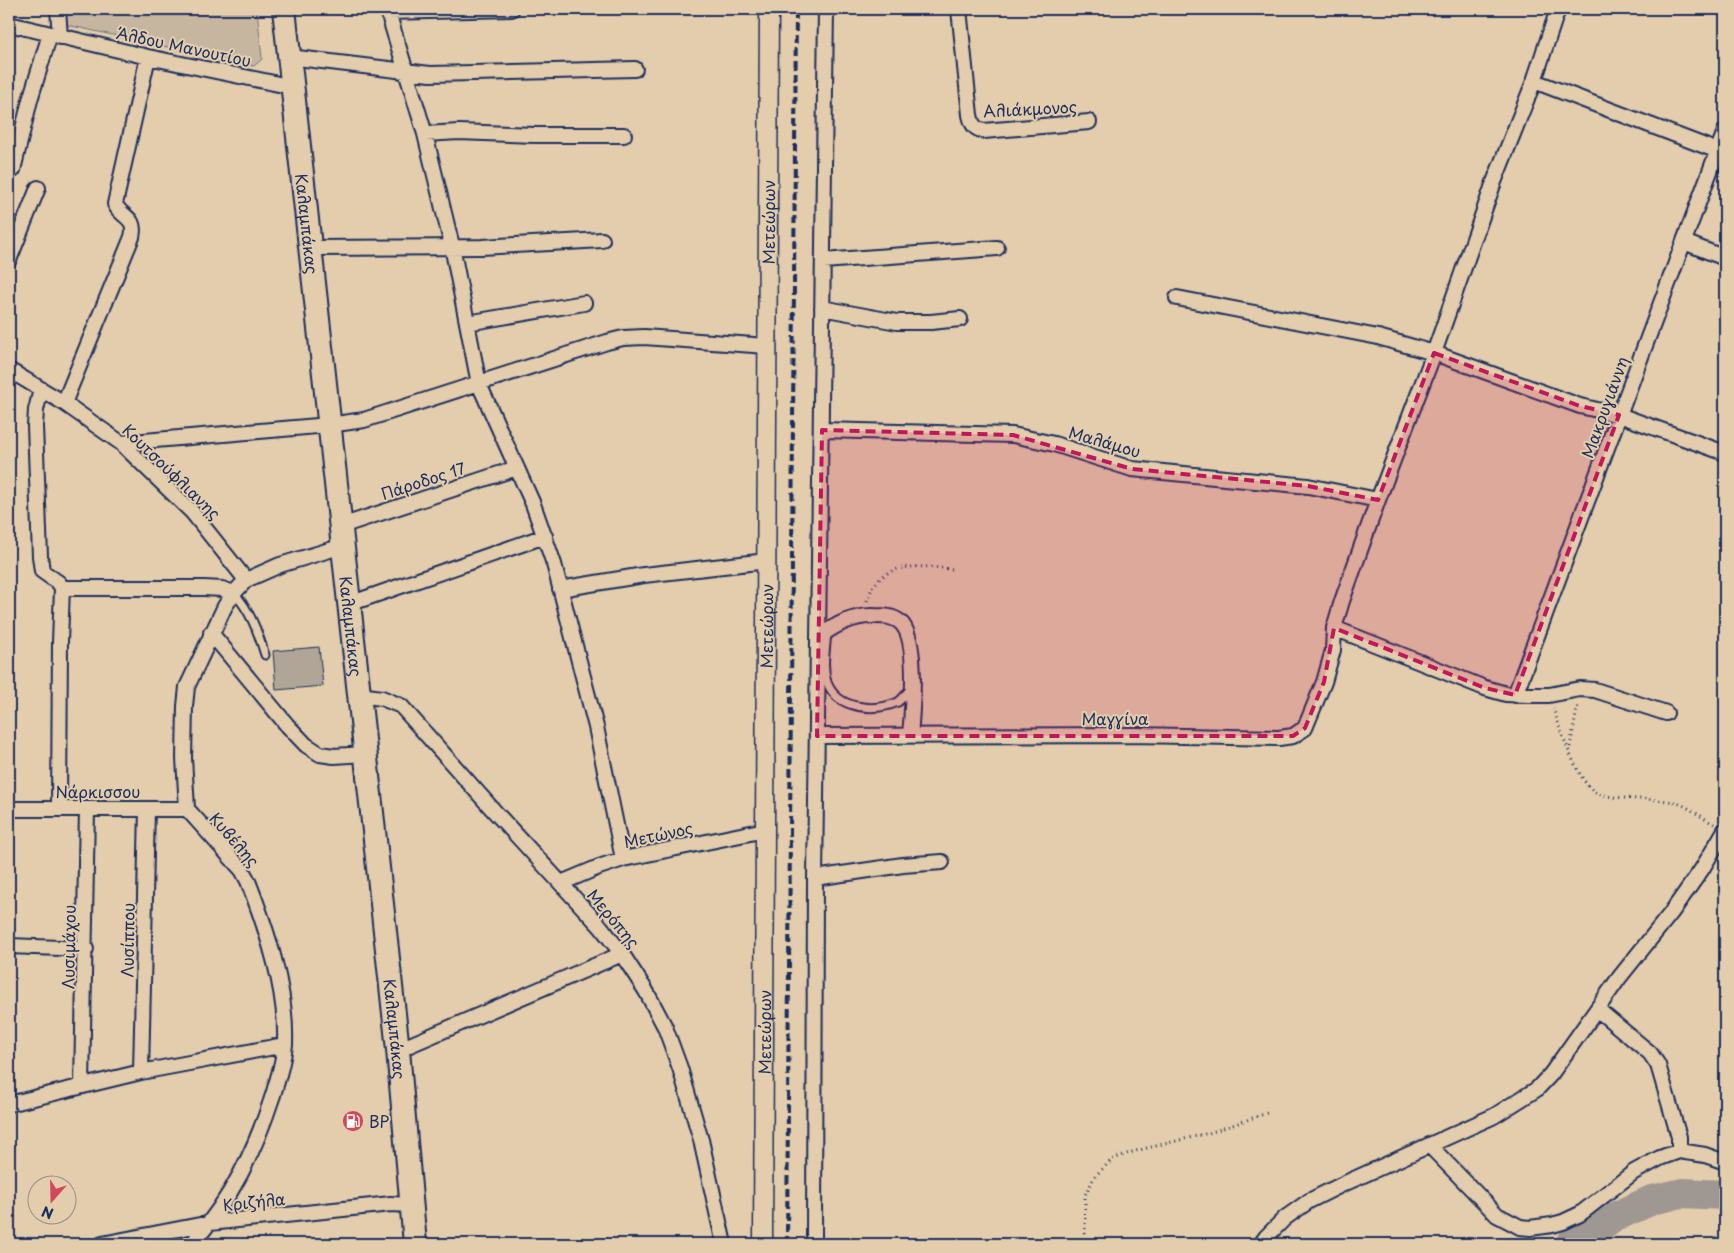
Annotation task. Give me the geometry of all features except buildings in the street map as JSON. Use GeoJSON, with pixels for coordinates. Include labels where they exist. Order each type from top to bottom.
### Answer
{"type":"FeatureCollection","features":[{"type":"Feature","properties":{"kind":"main road","name":"Καλαμπάκας"},"geometry":{"type":"LineString","coordinates":[[284,9],[398,1050],[415,1244]]}},
{"type":"Feature","properties":{"kind":"street"},"geometry":{"type":"LineString","coordinates":[[13,170],[30,100],[55,36],[58,9]]}},
{"type":"Feature","properties":{"kind":"street"},"geometry":{"type":"LineString","coordinates":[[512,9],[387,10],[404,70],[426,134],[452,246],[479,384],[545,536],[560,589],[596,726],[623,859]]}},
{"type":"Feature","properties":{"kind":"street","name":"Μετεώρων"},"geometry":{"type":"LineString","coordinates":[[763,1244],[769,9]]}},
{"type":"Feature","properties":{"kind":"street"},"geometry":{"type":"LineString","coordinates":[[814,1244],[815,878],[817,736],[822,635],[822,308],[826,9]]}},
{"type":"Feature","properties":{"kind":"street","name":"Αλιάκμονος"},"geometry":{"type":"LineString","coordinates":[[959,9],[970,115],[975,128],[984,131],[1089,122]]}},
{"type":"Feature","properties":{"kind":"street"},"geometry":{"type":"LineString","coordinates":[[1558,9],[1534,81],[1494,182],[1434,352],[1378,500],[1334,628],[1485,688],[1506,694],[1549,695],[1580,689],[1595,690],[1666,713]]}},
{"type":"Feature","properties":{"kind":"street","name":"Άλδου Μανουτίου"},"geometry":{"type":"LineString","coordinates":[[9,24],[148,57],[293,87]]}},
{"type":"Feature","properties":{"kind":"street"},"geometry":{"type":"LineString","coordinates":[[64,404],[132,237],[133,224],[115,204],[148,57]]}},
{"type":"Feature","properties":{"kind":"street"},"geometry":{"type":"LineString","coordinates":[[289,57],[439,74],[634,69]]}},
{"type":"Feature","properties":{"kind":"street"},"geometry":{"type":"LineString","coordinates":[[1534,81],[1718,151]]}},
{"type":"Feature","properties":{"kind":"street","name":"Μακρυγιάννη"},"geometry":{"type":"LineString","coordinates":[[1515,694],[1725,131]]}},
{"type":"Feature","properties":{"kind":"street"},"geometry":{"type":"LineString","coordinates":[[426,134],[459,132],[534,135],[624,135]]}},
{"type":"Feature","properties":{"kind":"street"},"geometry":{"type":"LineString","coordinates":[[9,260],[38,188]]}},
{"type":"Feature","properties":{"kind":"street"},"geometry":{"type":"LineString","coordinates":[[311,248],[482,247],[602,240]]}},
{"type":"Feature","properties":{"kind":"street"},"geometry":{"type":"LineString","coordinates":[[1684,242],[1725,258]]}},
{"type":"Feature","properties":{"kind":"street"},"geometry":{"type":"LineString","coordinates":[[824,261],[997,248]]}},
{"type":"Feature","properties":{"kind":"street"},"geometry":{"type":"LineString","coordinates":[[1177,298],[1352,331],[1434,352],[1580,406],[1620,415],[1725,453]]}},
{"type":"Feature","properties":{"kind":"street"},"geometry":{"type":"LineString","coordinates":[[467,322],[584,303]]}},
{"type":"Feature","properties":{"kind":"street"},"geometry":{"type":"LineString","coordinates":[[822,308],[897,322],[931,322],[960,319]]}},
{"type":"Feature","properties":{"kind":"street"},"geometry":{"type":"LineString","coordinates":[[122,443],[329,425],[364,420],[623,338],[644,337],[768,346]]}},
{"type":"Feature","properties":{"kind":"street","name":"Κουτσούφλιανης"},"geometry":{"type":"LineString","coordinates":[[9,370],[122,443],[192,512],[246,580]]}},
{"type":"Feature","properties":{"kind":"street"},"geometry":{"type":"LineString","coordinates":[[41,389],[36,410],[35,426],[42,571],[62,588],[204,588],[222,589],[234,593]]}},
{"type":"Feature","properties":{"kind":"street","name":"Μαλάμου"},"geometry":{"type":"LineString","coordinates":[[822,430],[1013,435],[1054,444],[1132,469],[1308,486],[1378,500]]}},
{"type":"Feature","properties":{"kind":"street","name":"Πάροδος 17"},"geometry":{"type":"LineString","coordinates":[[342,536],[362,517],[517,468]]}},
{"type":"Feature","properties":{"kind":"street","name":"Κυβέλης"},"geometry":{"type":"LineString","coordinates":[[192,1244],[210,1224],[234,1188],[252,1151],[278,1079],[285,1045],[282,1006],[273,957],[248,881],[242,870],[188,809],[184,758],[185,695],[190,679],[211,633],[234,593],[246,580],[342,536]]}},
{"type":"Feature","properties":{"kind":"street"},"geometry":{"type":"LineString","coordinates":[[349,604],[545,536]]}},
{"type":"Feature","properties":{"kind":"street"},"geometry":{"type":"LineString","coordinates":[[560,589],[644,575],[766,561]]}},
{"type":"Feature","properties":{"kind":"street"},"geometry":{"type":"LineString","coordinates":[[59,809],[62,588]]}},
{"type":"Feature","properties":{"kind":"street"},"geometry":{"type":"LineString","coordinates":[[822,635],[854,617],[890,617],[901,623],[908,633],[913,684],[910,736]]}},
{"type":"Feature","properties":{"kind":"street","name":"Μαγγίνα"},"geometry":{"type":"LineString","coordinates":[[817,736],[1279,738],[1293,736],[1305,728],[1324,682],[1333,650],[1334,628]]}},
{"type":"Feature","properties":{"kind":"street"},"geometry":{"type":"LineString","coordinates":[[211,633],[286,725],[306,745],[320,754],[334,756],[365,754]]}},
{"type":"Feature","properties":{"kind":"street","name":"Μερόπης"},"geometry":{"type":"LineString","coordinates":[[359,695],[382,698],[401,706],[495,812],[602,927],[622,954],[656,1008],[672,1046],[701,1140],[724,1244]]}},
{"type":"Feature","properties":{"kind":"street","name":"Νάρκισσου"},"geometry":{"type":"LineString","coordinates":[[9,809],[188,809]]}},
{"type":"Feature","properties":{"kind":"street","name":"Λυσιμάχου"},"geometry":{"type":"LineString","coordinates":[[82,1086],[86,949],[87,809]]}},
{"type":"Feature","properties":{"kind":"street","name":"Λυσίππου"},"geometry":{"type":"LineString","coordinates":[[142,1072],[147,809]]}},
{"type":"Feature","properties":{"kind":"street"},"geometry":{"type":"LineString","coordinates":[[1261,1244],[1280,1222],[1309,1201],[1494,1116],[1537,1089],[1551,1074],[1619,978],[1671,913],[1702,869],[1721,828]]}},
{"type":"Feature","properties":{"kind":"street","name":"Μετώνος"},"geometry":{"type":"LineString","coordinates":[[561,883],[623,859],[765,830]]}},
{"type":"Feature","properties":{"kind":"street"},"geometry":{"type":"LineString","coordinates":[[815,878],[903,865],[942,862]]}},
{"type":"Feature","properties":{"kind":"street"},"geometry":{"type":"LineString","coordinates":[[9,946],[86,949]]}},
{"type":"Feature","properties":{"kind":"street"},"geometry":{"type":"LineString","coordinates":[[398,1050],[622,954]]}},
{"type":"Feature","properties":{"kind":"street"},"geometry":{"type":"LineString","coordinates":[[1597,1009],[1650,1053],[1658,1065],[1678,1137],[1679,1151]]}},
{"type":"Feature","properties":{"kind":"street"},"geometry":{"type":"LineString","coordinates":[[9,1104],[142,1072],[285,1045]]}},
{"type":"Feature","properties":{"kind":"street"},"geometry":{"type":"LineString","coordinates":[[1430,1146],[1497,1215],[1520,1227],[1530,1228],[1563,1222],[1580,1214],[1634,1172],[1660,1158],[1679,1151],[1705,1155],[1725,1162]]}},
{"type":"Feature","properties":{"kind":"street","name":"Κριζήλα"},"geometry":{"type":"LineString","coordinates":[[102,1244],[210,1224],[392,1204],[411,1205]]}},
{"type":"Feature","properties":{"kind":"lane"},"geometry":{"type":"LineString","coordinates":[[234,593],[250,615],[265,654]]}},
{"type":"Feature","properties":{"kind":"lane"},"geometry":{"type":"LineString","coordinates":[[821,663],[835,694],[844,702],[859,707],[880,707],[900,701],[913,684]]}},
{"type":"Feature","properties":{"kind":"path"},"geometry":{"type":"LineString","coordinates":[[864,617],[873,585],[882,576],[896,569],[920,566],[954,569]]}},
{"type":"Feature","properties":{"kind":"path"},"geometry":{"type":"LineString","coordinates":[[1569,749],[1580,689]]}},
{"type":"Feature","properties":{"kind":"path"},"geometry":{"type":"LineString","coordinates":[[1549,695],[1584,783],[1595,793],[1610,797],[1672,802],[1687,807],[1721,828]]}},
{"type":"Feature","properties":{"kind":"path"},"geometry":{"type":"LineString","coordinates":[[1085,1244],[1085,1195],[1096,1176],[1113,1160],[1135,1151],[1209,1133],[1270,1112]]}},
{"type":"Feature","properties":{"kind":"highlighted area"},"geometry":{"type":"Polygon","coordinates":[[[1434,353],[1580,406],[1619,415],[1515,695],[1485,688],[1334,628],[1324,682],[1305,728],[1293,736],[817,736],[822,430],[1013,435],[1132,469],[1308,486],[1378,500],[1434,353]]]}},
{"type":"Feature","properties":{"kind":"shaded area"},"geometry":{"type":"Polygon","coordinates":[[[66,9],[257,9],[262,59],[254,66],[67,25],[66,9]]]}},
{"type":"Feature","properties":{"kind":"waterway"},"geometry":{"type":"LineString","coordinates":[[1570,1244],[1585,1238],[1612,1218],[1652,1200],[1682,1193],[1725,1195]]}},
{"type":"Feature","properties":{"kind":"railway"},"geometry":{"type":"LineString","coordinates":[[787,1244],[796,9]]}},
{"type":"Feature","properties":{"kind":"place","name":"BP"},"geometry":{"type":"Point","coordinates":[353,1121]}}]}
